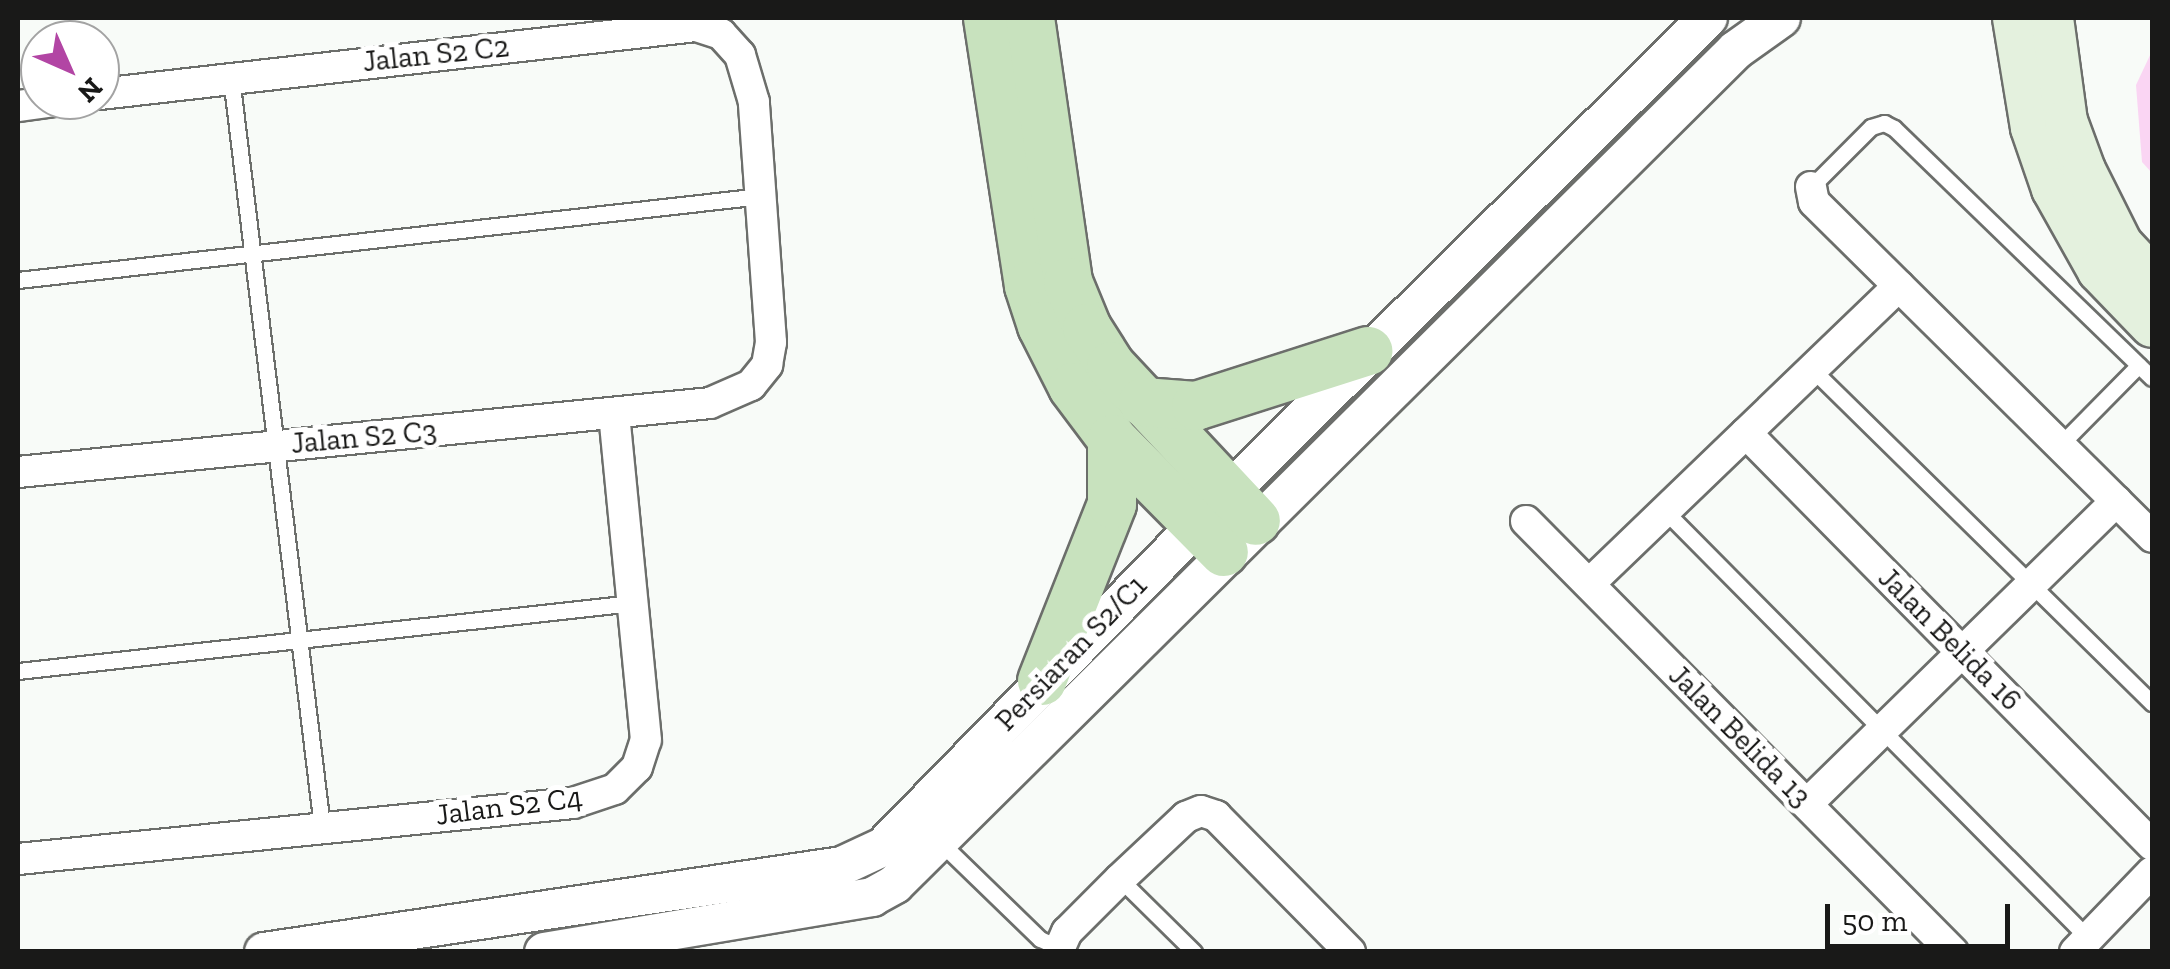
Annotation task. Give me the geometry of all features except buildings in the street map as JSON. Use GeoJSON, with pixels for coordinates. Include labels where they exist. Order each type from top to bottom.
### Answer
{"type":"FeatureCollection","features":[{"type":"Feature","properties":{"kind":"main road"},"geometry":{"type":"LineString","coordinates":[[988,18],[1030,286],[1073,387],[1112,439],[1226,522]]}},
{"type":"Feature","properties":{"kind":"main road"},"geometry":{"type":"LineString","coordinates":[[1030,18],[1068,282],[1111,366],[1143,402],[1226,522]]}},
{"type":"Feature","properties":{"kind":"main road"},"geometry":{"type":"LineString","coordinates":[[2014,18],[2032,128],[2053,189],[2098,271],[2146,346]]}},
{"type":"Feature","properties":{"kind":"main road"},"geometry":{"type":"LineString","coordinates":[[2052,18],[2066,121],[2084,170],[2121,244],[2152,277]]}},
{"type":"Feature","properties":{"kind":"main road"},"geometry":{"type":"LineString","coordinates":[[1143,402],[1196,406],[1368,352]]}},
{"type":"Feature","properties":{"kind":"main road"},"geometry":{"type":"LineString","coordinates":[[1042,681],[1112,504],[1112,439]]}},
{"type":"Feature","properties":{"kind":"street","name":"Persiaran S2/C1"},"geometry":{"type":"LineString","coordinates":[[264,952],[842,866],[928,831],[1226,522],[1368,352],[1708,18]]}},
{"type":"Feature","properties":{"kind":"street","name":"Persiaran S2/C1"},"geometry":{"type":"LineString","coordinates":[[544,952],[872,897],[928,831],[1042,681],[1226,522],[1736,50],[1781,18]]}},
{"type":"Feature","properties":{"kind":"street","name":"Jalan S2 C2"},"geometry":{"type":"LineString","coordinates":[[120,91],[696,26],[721,34],[740,55],[754,102],[767,365],[751,385],[710,403]]}},
{"type":"Feature","properties":{"kind":"street"},"geometry":{"type":"LineString","coordinates":[[1810,188],[1814,202],[2152,537]]}},
{"type":"Feature","properties":{"kind":"street"},"geometry":{"type":"LineString","coordinates":[[1589,584],[1899,286]]}},
{"type":"Feature","properties":{"kind":"street","name":"Jalan S2 C3"},"geometry":{"type":"LineString","coordinates":[[18,472],[710,403]]}},
{"type":"Feature","properties":{"kind":"street","name":"Jalan S2 C4"},"geometry":{"type":"LineString","coordinates":[[18,859],[573,804],[615,788],[637,766],[646,740],[614,414]]}},
{"type":"Feature","properties":{"kind":"street","name":"Jalan Belida 16"},"geometry":{"type":"LineString","coordinates":[[1746,433],[2152,845]]}},
{"type":"Feature","properties":{"kind":"street"},"geometry":{"type":"LineString","coordinates":[[1806,804],[2116,501]]}},
{"type":"Feature","properties":{"kind":"street","name":"Jalan Belida 13"},"geometry":{"type":"LineString","coordinates":[[1526,521],[1953,952]]}},
{"type":"Feature","properties":{"kind":"street"},"geometry":{"type":"LineString","coordinates":[[1058,949],[1120,879],[1186,816],[1201,811],[1216,816],[1350,952]]}},
{"type":"Feature","properties":{"kind":"street"},"geometry":{"type":"LineString","coordinates":[[2081,945],[2152,872]]}},
{"type":"Feature","properties":{"kind":"lane"},"geometry":{"type":"LineString","coordinates":[[231,76],[280,444],[322,827]]}},
{"type":"Feature","properties":{"kind":"lane"},"geometry":{"type":"LineString","coordinates":[[1810,188],[1871,127],[1884,123],[2146,346],[2152,378]]}},
{"type":"Feature","properties":{"kind":"lane"},"geometry":{"type":"LineString","coordinates":[[18,280],[761,196]]}},
{"type":"Feature","properties":{"kind":"lane"},"geometry":{"type":"LineString","coordinates":[[2060,445],[2146,346]]}},
{"type":"Feature","properties":{"kind":"lane"},"geometry":{"type":"LineString","coordinates":[[1812,369],[2152,704]]}},
{"type":"Feature","properties":{"kind":"lane"},"geometry":{"type":"LineString","coordinates":[[1665,511],[1880,730],[2081,945]]}},
{"type":"Feature","properties":{"kind":"lane"},"geometry":{"type":"LineString","coordinates":[[18,671],[633,603]]}},
{"type":"Feature","properties":{"kind":"lane"},"geometry":{"type":"LineString","coordinates":[[928,831],[1040,939],[1058,949]]}},
{"type":"Feature","properties":{"kind":"lane"},"geometry":{"type":"LineString","coordinates":[[1120,879],[1194,952]]}},
{"type":"Feature","properties":{"kind":"shaded area"},"geometry":{"type":"Polygon","coordinates":[[[2152,51],[2152,173],[2142,162],[2136,85],[2152,51]]]}}]}
